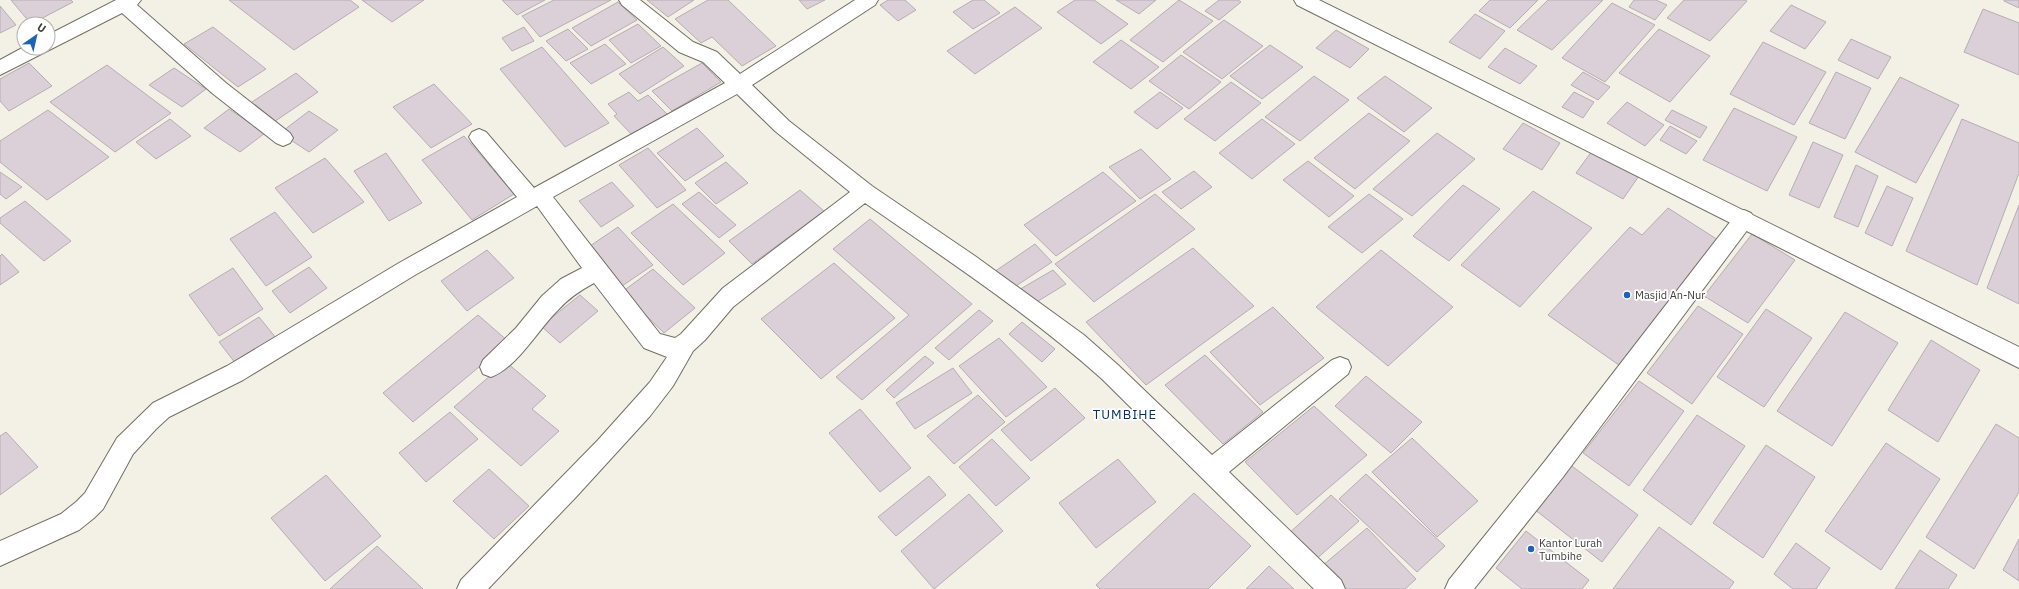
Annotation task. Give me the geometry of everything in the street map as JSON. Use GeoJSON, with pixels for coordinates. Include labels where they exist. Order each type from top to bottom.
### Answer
{"type":"FeatureCollection","features":[{"type":"Feature","properties":{"kind":"street"},"geometry":{"type":"LineString","coordinates":[[628,0],[686,47],[710,57],[782,126],[865,192],[967,262],[1076,342],[1110,372],[1332,589]]}},
{"type":"Feature","properties":{"kind":"street"},"geometry":{"type":"LineString","coordinates":[[0,554],[70,522],[85,510],[94,501],[125,446],[148,421],[161,410],[235,372],[407,269],[703,103],[739,86],[774,65],[869,0]]}},
{"type":"Feature","properties":{"kind":"street"},"geometry":{"type":"LineString","coordinates":[[1304,0],[2019,358]]}},
{"type":"Feature","properties":{"kind":"street"},"geometry":{"type":"LineString","coordinates":[[56,39],[128,2],[219,88],[283,138]]}},
{"type":"Feature","properties":{"kind":"street"},"geometry":{"type":"LineString","coordinates":[[0,68],[23,56]]}},
{"type":"Feature","properties":{"kind":"street"},"geometry":{"type":"LineString","coordinates":[[480,137],[536,197],[652,341],[665,347],[675,349],[683,347],[693,339],[720,304],[731,294],[865,192]]}},
{"type":"Feature","properties":{"kind":"street"},"geometry":{"type":"LineString","coordinates":[[1458,589],[1554,470],[1744,219]]}},
{"type":"Feature","properties":{"kind":"street"},"geometry":{"type":"LineString","coordinates":[[491,367],[524,335],[550,303],[569,286],[597,271]]}},
{"type":"Feature","properties":{"kind":"street"},"geometry":{"type":"LineString","coordinates":[[470,589],[635,415],[673,368],[683,347]]}},
{"type":"Feature","properties":{"kind":"street"},"geometry":{"type":"LineString","coordinates":[[1211,472],[1340,367]]}},
{"type":"Feature","properties":{"kind":"building"},"geometry":{"type":"Polygon","coordinates":[[[11,0],[71,0],[73,2],[46,16],[24,16],[11,0]]]}},
{"type":"Feature","properties":{"kind":"building"},"geometry":{"type":"Polygon","coordinates":[[[229,0],[350,0],[359,7],[294,50],[229,0]]]}},
{"type":"Feature","properties":{"kind":"building"},"geometry":{"type":"Polygon","coordinates":[[[362,0],[424,0],[392,22],[362,0]]]}},
{"type":"Feature","properties":{"kind":"building"},"geometry":{"type":"Polygon","coordinates":[[[502,0],[545,0],[517,15],[502,0]]]}},
{"type":"Feature","properties":{"kind":"building"},"geometry":{"type":"Polygon","coordinates":[[[554,0],[611,0],[540,37],[522,16],[554,0]]]}},
{"type":"Feature","properties":{"kind":"building"},"geometry":{"type":"Polygon","coordinates":[[[647,0],[694,0],[668,17],[647,0]]]}},
{"type":"Feature","properties":{"kind":"building"},"geometry":{"type":"Polygon","coordinates":[[[708,0],[728,0],[776,46],[742,66],[712,37],[701,43],[675,19],[708,0]]]}},
{"type":"Feature","properties":{"kind":"building"},"geometry":{"type":"Polygon","coordinates":[[[799,0],[825,0],[807,9],[799,0]]]}},
{"type":"Feature","properties":{"kind":"building"},"geometry":{"type":"Polygon","coordinates":[[[888,0],[905,0],[916,10],[898,21],[880,5],[888,0]]]}},
{"type":"Feature","properties":{"kind":"building"},"geometry":{"type":"Polygon","coordinates":[[[973,0],[984,0],[1000,13],[973,29],[953,12],[973,0]]]}},
{"type":"Feature","properties":{"kind":"building"},"geometry":{"type":"Polygon","coordinates":[[[1075,0],[1094,0],[1128,24],[1101,44],[1057,12],[1075,0]]]}},
{"type":"Feature","properties":{"kind":"building"},"geometry":{"type":"Polygon","coordinates":[[[1116,0],[1156,0],[1139,14],[1116,0]]]}},
{"type":"Feature","properties":{"kind":"building"},"geometry":{"type":"Polygon","coordinates":[[[1179,0],[1213,21],[1163,62],[1130,40],[1179,0]]]}},
{"type":"Feature","properties":{"kind":"building"},"geometry":{"type":"Polygon","coordinates":[[[1219,0],[1238,0],[1241,2],[1219,20],[1205,11],[1219,0]]]}},
{"type":"Feature","properties":{"kind":"building"},"geometry":{"type":"Polygon","coordinates":[[[1490,0],[1538,0],[1510,28],[1479,11],[1490,0]]]}},
{"type":"Feature","properties":{"kind":"building"},"geometry":{"type":"Polygon","coordinates":[[[1548,0],[1603,0],[1552,50],[1517,30],[1548,0]]]}},
{"type":"Feature","properties":{"kind":"building"},"geometry":{"type":"Polygon","coordinates":[[[1634,0],[1656,0],[1667,5],[1655,20],[1629,7],[1634,0]]]}},
{"type":"Feature","properties":{"kind":"building"},"geometry":{"type":"Polygon","coordinates":[[[1684,0],[1747,1],[1710,41],[1667,18],[1684,0]]]}},
{"type":"Feature","properties":{"kind":"building"},"geometry":{"type":"Polygon","coordinates":[[[2019,0],[2019,8],[2004,1],[2019,0]]]}},
{"type":"Feature","properties":{"kind":"building"},"geometry":{"type":"Polygon","coordinates":[[[618,2],[637,20],[591,46],[572,28],[618,2]]]}},
{"type":"Feature","properties":{"kind":"building"},"geometry":{"type":"Polygon","coordinates":[[[1612,3],[1655,25],[1605,82],[1562,58],[1612,3]]]}},
{"type":"Feature","properties":{"kind":"building"},"geometry":{"type":"Polygon","coordinates":[[[1791,5],[1826,22],[1805,49],[1770,31],[1791,5]]]}},
{"type":"Feature","properties":{"kind":"building"},"geometry":{"type":"Polygon","coordinates":[[[0,6],[16,25],[0,33],[0,6]]]}},
{"type":"Feature","properties":{"kind":"building"},"geometry":{"type":"Polygon","coordinates":[[[1015,7],[1042,28],[975,74],[947,51],[1015,7]]]}},
{"type":"Feature","properties":{"kind":"building"},"geometry":{"type":"Polygon","coordinates":[[[1983,9],[2019,23],[2019,75],[1964,52],[1983,9]]]}},
{"type":"Feature","properties":{"kind":"building"},"geometry":{"type":"Polygon","coordinates":[[[1475,14],[1505,31],[1480,59],[1449,42],[1475,14]]]}},
{"type":"Feature","properties":{"kind":"building"},"geometry":{"type":"Polygon","coordinates":[[[1224,20],[1263,46],[1222,79],[1183,52],[1224,20]]]}},
{"type":"Feature","properties":{"kind":"building"},"geometry":{"type":"Polygon","coordinates":[[[638,24],[661,46],[631,63],[609,40],[638,24]]]}},
{"type":"Feature","properties":{"kind":"building"},"geometry":{"type":"Polygon","coordinates":[[[213,27],[266,69],[238,87],[184,44],[213,27]]]}},
{"type":"Feature","properties":{"kind":"building"},"geometry":{"type":"Polygon","coordinates":[[[524,27],[534,41],[512,51],[502,38],[524,27]]]}},
{"type":"Feature","properties":{"kind":"building"},"geometry":{"type":"Polygon","coordinates":[[[568,29],[588,49],[566,61],[546,41],[568,29]]]}},
{"type":"Feature","properties":{"kind":"building"},"geometry":{"type":"Polygon","coordinates":[[[1659,29],[1710,56],[1670,102],[1619,73],[1659,29]]]}},
{"type":"Feature","properties":{"kind":"building"},"geometry":{"type":"Polygon","coordinates":[[[1336,30],[1369,49],[1350,68],[1316,48],[1336,30]]]}},
{"type":"Feature","properties":{"kind":"building"},"geometry":{"type":"Polygon","coordinates":[[[1851,39],[1891,57],[1878,79],[1838,60],[1851,39]]]}},
{"type":"Feature","properties":{"kind":"building"},"geometry":{"type":"Polygon","coordinates":[[[1121,40],[1159,67],[1131,89],[1093,62],[1121,40]]]}},
{"type":"Feature","properties":{"kind":"building"},"geometry":{"type":"Polygon","coordinates":[[[1763,42],[1826,72],[1794,125],[1730,94],[1763,42]]]}},
{"type":"Feature","properties":{"kind":"building"},"geometry":{"type":"Polygon","coordinates":[[[605,44],[626,64],[591,84],[570,63],[605,44]]]}},
{"type":"Feature","properties":{"kind":"building"},"geometry":{"type":"Polygon","coordinates":[[[1270,45],[1303,67],[1262,99],[1230,76],[1270,45]]]}},
{"type":"Feature","properties":{"kind":"building"},"geometry":{"type":"Polygon","coordinates":[[[542,47],[609,123],[565,147],[500,69],[542,47]]]}},
{"type":"Feature","properties":{"kind":"building"},"geometry":{"type":"Polygon","coordinates":[[[663,47],[684,66],[640,94],[619,74],[663,47]]]}},
{"type":"Feature","properties":{"kind":"building"},"geometry":{"type":"Polygon","coordinates":[[[1505,48],[1537,66],[1520,84],[1488,67],[1505,48]]]}},
{"type":"Feature","properties":{"kind":"building"},"geometry":{"type":"Polygon","coordinates":[[[1181,55],[1221,82],[1189,109],[1149,81],[1181,55]]]}},
{"type":"Feature","properties":{"kind":"building"},"geometry":{"type":"Polygon","coordinates":[[[29,63],[52,86],[9,111],[0,101],[0,79],[29,63]]]}},
{"type":"Feature","properties":{"kind":"building"},"geometry":{"type":"Polygon","coordinates":[[[702,63],[721,82],[672,111],[652,91],[702,63]]]}},
{"type":"Feature","properties":{"kind":"building"},"geometry":{"type":"Polygon","coordinates":[[[107,65],[171,113],[115,152],[50,102],[107,65]]]}},
{"type":"Feature","properties":{"kind":"building"},"geometry":{"type":"Polygon","coordinates":[[[174,68],[206,89],[182,107],[149,85],[174,68]]]}},
{"type":"Feature","properties":{"kind":"building"},"geometry":{"type":"Polygon","coordinates":[[[1583,72],[1610,87],[1598,100],[1571,85],[1583,72]]]}},
{"type":"Feature","properties":{"kind":"building"},"geometry":{"type":"Polygon","coordinates":[[[1836,72],[1871,88],[1845,139],[1809,123],[1836,72]]]}},
{"type":"Feature","properties":{"kind":"building"},"geometry":{"type":"Polygon","coordinates":[[[296,73],[318,92],[271,124],[249,104],[296,73]]]}},
{"type":"Feature","properties":{"kind":"building"},"geometry":{"type":"Polygon","coordinates":[[[1314,76],[1349,100],[1300,141],[1265,117],[1314,76]]]}},
{"type":"Feature","properties":{"kind":"building"},"geometry":{"type":"Polygon","coordinates":[[[1385,76],[1432,108],[1404,132],[1357,98],[1385,76]]]}},
{"type":"Feature","properties":{"kind":"building"},"geometry":{"type":"Polygon","coordinates":[[[1900,77],[1959,105],[1916,183],[1855,152],[1900,77]]]}},
{"type":"Feature","properties":{"kind":"building"},"geometry":{"type":"Polygon","coordinates":[[[1231,82],[1261,103],[1215,141],[1184,119],[1231,82]]]}},
{"type":"Feature","properties":{"kind":"building"},"geometry":{"type":"Polygon","coordinates":[[[434,84],[472,124],[431,148],[393,107],[434,84]]]}},
{"type":"Feature","properties":{"kind":"building"},"geometry":{"type":"Polygon","coordinates":[[[629,92],[638,101],[648,95],[669,116],[634,137],[614,116],[617,114],[608,104],[629,92]]]}},
{"type":"Feature","properties":{"kind":"building"},"geometry":{"type":"Polygon","coordinates":[[[1160,92],[1183,108],[1157,129],[1134,112],[1160,92]]]}},
{"type":"Feature","properties":{"kind":"building"},"geometry":{"type":"Polygon","coordinates":[[[1574,92],[1594,102],[1583,118],[1562,107],[1574,92]]]}},
{"type":"Feature","properties":{"kind":"building"},"geometry":{"type":"Polygon","coordinates":[[[1627,102],[1664,125],[1645,146],[1607,123],[1627,102]]]}},
{"type":"Feature","properties":{"kind":"building"},"geometry":{"type":"Polygon","coordinates":[[[1734,108],[1797,137],[1767,191],[1703,160],[1734,108]]]}},
{"type":"Feature","properties":{"kind":"building"},"geometry":{"type":"Polygon","coordinates":[[[229,109],[265,133],[240,152],[204,128],[229,109]]]}},
{"type":"Feature","properties":{"kind":"building"},"geometry":{"type":"Polygon","coordinates":[[[48,110],[109,157],[47,200],[0,162],[0,141],[48,110]]]}},
{"type":"Feature","properties":{"kind":"building"},"geometry":{"type":"Polygon","coordinates":[[[1672,110],[1707,127],[1700,138],[1665,120],[1672,110]]]}},
{"type":"Feature","properties":{"kind":"building"},"geometry":{"type":"Polygon","coordinates":[[[309,111],[338,130],[309,152],[280,133],[309,111]]]}},
{"type":"Feature","properties":{"kind":"building"},"geometry":{"type":"Polygon","coordinates":[[[1369,113],[1410,141],[1355,189],[1314,158],[1369,113]]]}},
{"type":"Feature","properties":{"kind":"building"},"geometry":{"type":"Polygon","coordinates":[[[170,119],[191,136],[156,159],[136,142],[170,119]]]}},
{"type":"Feature","properties":{"kind":"building"},"geometry":{"type":"Polygon","coordinates":[[[1262,119],[1295,144],[1252,179],[1219,153],[1262,119]]]}},
{"type":"Feature","properties":{"kind":"building"},"geometry":{"type":"Polygon","coordinates":[[[1962,119],[2019,143],[2019,173],[1977,285],[1906,251],[1962,119]]]}},
{"type":"Feature","properties":{"kind":"building"},"geometry":{"type":"Polygon","coordinates":[[[1523,123],[1560,143],[1542,170],[1503,149],[1523,123]]]}},
{"type":"Feature","properties":{"kind":"building"},"geometry":{"type":"Polygon","coordinates":[[[1670,126],[1697,141],[1686,154],[1660,140],[1670,126]]]}},
{"type":"Feature","properties":{"kind":"building"},"geometry":{"type":"Polygon","coordinates":[[[697,128],[724,156],[685,181],[657,153],[697,128]]]}},
{"type":"Feature","properties":{"kind":"building"},"geometry":{"type":"Polygon","coordinates":[[[1437,133],[1475,159],[1412,216],[1373,189],[1437,133]]]}},
{"type":"Feature","properties":{"kind":"building"},"geometry":{"type":"Polygon","coordinates":[[[464,136],[514,194],[472,220],[422,160],[464,136]]]}},
{"type":"Feature","properties":{"kind":"building"},"geometry":{"type":"Polygon","coordinates":[[[1813,142],[1843,155],[1819,208],[1789,195],[1813,142]]]}},
{"type":"Feature","properties":{"kind":"building"},"geometry":{"type":"Polygon","coordinates":[[[648,148],[686,190],[657,208],[619,165],[648,148]]]}},
{"type":"Feature","properties":{"kind":"building"},"geometry":{"type":"Polygon","coordinates":[[[1141,149],[1171,179],[1140,199],[1109,167],[1141,149]]]}},
{"type":"Feature","properties":{"kind":"building"},"geometry":{"type":"Polygon","coordinates":[[[1592,151],[1639,176],[1623,199],[1576,173],[1592,151]]]}},
{"type":"Feature","properties":{"kind":"building"},"geometry":{"type":"Polygon","coordinates":[[[386,153],[422,203],[389,221],[354,171],[386,153]]]}},
{"type":"Feature","properties":{"kind":"building"},"geometry":{"type":"Polygon","coordinates":[[[325,158],[364,202],[313,233],[275,188],[325,158]]]}},
{"type":"Feature","properties":{"kind":"building"},"geometry":{"type":"Polygon","coordinates":[[[1308,161],[1354,196],[1329,217],[1283,180],[1308,161]]]}},
{"type":"Feature","properties":{"kind":"building"},"geometry":{"type":"Polygon","coordinates":[[[726,162],[748,183],[716,204],[695,183],[726,162]]]}},
{"type":"Feature","properties":{"kind":"building"},"geometry":{"type":"Polygon","coordinates":[[[1856,165],[1878,176],[1858,227],[1834,217],[1856,165]]]}},
{"type":"Feature","properties":{"kind":"building"},"geometry":{"type":"Polygon","coordinates":[[[1194,171],[1212,187],[1181,209],[1162,192],[1194,171]]]}},
{"type":"Feature","properties":{"kind":"building"},"geometry":{"type":"Polygon","coordinates":[[[0,172],[22,187],[6,199],[0,194],[0,172]]]}},
{"type":"Feature","properties":{"kind":"building"},"geometry":{"type":"Polygon","coordinates":[[[1103,172],[1136,201],[1056,256],[1024,225],[1103,172]]]}},
{"type":"Feature","properties":{"kind":"building"},"geometry":{"type":"Polygon","coordinates":[[[612,182],[634,206],[601,227],[579,201],[612,182]]]}},
{"type":"Feature","properties":{"kind":"building"},"geometry":{"type":"Polygon","coordinates":[[[1463,185],[1500,209],[1449,261],[1413,236],[1463,185]]]}},
{"type":"Feature","properties":{"kind":"building"},"geometry":{"type":"Polygon","coordinates":[[[1887,186],[1913,198],[1892,246],[1865,233],[1887,186]]]}},
{"type":"Feature","properties":{"kind":"building"},"geometry":{"type":"Polygon","coordinates":[[[800,190],[824,211],[752,264],[729,241],[800,190]]]}},
{"type":"Feature","properties":{"kind":"building"},"geometry":{"type":"Polygon","coordinates":[[[1533,191],[1592,228],[1520,307],[1461,265],[1533,191]]]}},
{"type":"Feature","properties":{"kind":"building"},"geometry":{"type":"Polygon","coordinates":[[[699,192],[736,225],[719,238],[682,204],[699,192]]]}},
{"type":"Feature","properties":{"kind":"building"},"geometry":{"type":"Polygon","coordinates":[[[1155,194],[1195,229],[1094,302],[1055,264],[1155,194]]]}},
{"type":"Feature","properties":{"kind":"building"},"geometry":{"type":"Polygon","coordinates":[[[1369,194],[1403,219],[1362,253],[1328,227],[1369,194]]]}},
{"type":"Feature","properties":{"kind":"building"},"geometry":{"type":"Polygon","coordinates":[[[25,201],[71,241],[44,261],[0,223],[0,218],[25,201]]]}},
{"type":"Feature","properties":{"kind":"building"},"geometry":{"type":"Polygon","coordinates":[[[673,204],[725,253],[683,285],[631,233],[673,204]]]}},
{"type":"Feature","properties":{"kind":"building"},"geometry":{"type":"Polygon","coordinates":[[[2019,205],[2019,304],[1987,288],[2019,205]]]}},
{"type":"Feature","properties":{"kind":"building","name":"Masjid An-Nur"},"geometry":{"type":"Polygon","coordinates":[[[1668,208],[1726,245],[1623,368],[1548,315],[1630,227],[1642,235],[1668,208]]]}},
{"type":"Feature","properties":{"kind":"building"},"geometry":{"type":"Polygon","coordinates":[[[275,212],[312,257],[266,286],[230,239],[275,212]]]}},
{"type":"Feature","properties":{"kind":"building"},"geometry":{"type":"Polygon","coordinates":[[[870,219],[972,304],[862,400],[836,377],[909,315],[833,249],[870,219]]]}},
{"type":"Feature","properties":{"kind":"building"},"geometry":{"type":"Polygon","coordinates":[[[618,227],[653,265],[622,286],[587,248],[618,227]]]}},
{"type":"Feature","properties":{"kind":"building"},"geometry":{"type":"Polygon","coordinates":[[[1752,234],[1795,260],[1748,323],[1704,296],[1752,234]]]}},
{"type":"Feature","properties":{"kind":"building"},"geometry":{"type":"Polygon","coordinates":[[[1035,244],[1052,262],[1010,290],[994,272],[1035,244]]]}},
{"type":"Feature","properties":{"kind":"building"},"geometry":{"type":"Polygon","coordinates":[[[1193,248],[1254,306],[1146,385],[1086,322],[1193,248]]]}},
{"type":"Feature","properties":{"kind":"building"},"geometry":{"type":"Polygon","coordinates":[[[487,250],[514,278],[467,311],[441,281],[487,250]]]}},
{"type":"Feature","properties":{"kind":"building"},"geometry":{"type":"Polygon","coordinates":[[[1381,250],[1453,307],[1388,366],[1316,307],[1381,250]]]}},
{"type":"Feature","properties":{"kind":"building"},"geometry":{"type":"Polygon","coordinates":[[[2,254],[19,272],[0,285],[0,256],[2,254]]]}},
{"type":"Feature","properties":{"kind":"building"},"geometry":{"type":"Polygon","coordinates":[[[834,263],[895,318],[821,379],[761,319],[834,263]]]}},
{"type":"Feature","properties":{"kind":"building"},"geometry":{"type":"Polygon","coordinates":[[[309,267],[327,288],[290,313],[272,291],[309,267]]]}},
{"type":"Feature","properties":{"kind":"building"},"geometry":{"type":"Polygon","coordinates":[[[233,268],[263,309],[219,336],[189,295],[233,268]]]}},
{"type":"Feature","properties":{"kind":"building"},"geometry":{"type":"Polygon","coordinates":[[[653,269],[695,308],[664,333],[622,292],[653,269]]]}},
{"type":"Feature","properties":{"kind":"building"},"geometry":{"type":"Polygon","coordinates":[[[1053,270],[1066,284],[1030,306],[1017,291],[1053,270]]]}},
{"type":"Feature","properties":{"kind":"building"},"geometry":{"type":"Polygon","coordinates":[[[580,295],[598,311],[560,343],[541,326],[580,295]]]}},
{"type":"Feature","properties":{"kind":"building"},"geometry":{"type":"Polygon","coordinates":[[[1698,306],[1743,334],[1692,404],[1647,373],[1698,306]]]}},
{"type":"Feature","properties":{"kind":"building"},"geometry":{"type":"Polygon","coordinates":[[[1273,307],[1324,358],[1260,405],[1210,352],[1273,307]]]}},
{"type":"Feature","properties":{"kind":"building"},"geometry":{"type":"Polygon","coordinates":[[[1766,309],[1812,338],[1764,407],[1717,377],[1766,309]]]}},
{"type":"Feature","properties":{"kind":"building"},"geometry":{"type":"Polygon","coordinates":[[[979,310],[993,321],[949,360],[935,348],[979,310]]]}},
{"type":"Feature","properties":{"kind":"building"},"geometry":{"type":"Polygon","coordinates":[[[1845,312],[1898,343],[1832,446],[1777,411],[1845,312]]]}},
{"type":"Feature","properties":{"kind":"building"},"geometry":{"type":"Polygon","coordinates":[[[478,315],[509,342],[413,422],[383,393],[478,315]]]}},
{"type":"Feature","properties":{"kind":"building"},"geometry":{"type":"Polygon","coordinates":[[[259,317],[276,338],[236,364],[219,342],[259,317]]]}},
{"type":"Feature","properties":{"kind":"building"},"geometry":{"type":"Polygon","coordinates":[[[1022,322],[1055,349],[1042,362],[1009,334],[1022,322]]]}},
{"type":"Feature","properties":{"kind":"building"},"geometry":{"type":"Polygon","coordinates":[[[999,338],[1047,387],[1006,417],[959,366],[999,338]]]}},
{"type":"Feature","properties":{"kind":"building"},"geometry":{"type":"Polygon","coordinates":[[[1931,340],[1980,370],[1938,442],[1888,410],[1931,340]]]}},
{"type":"Feature","properties":{"kind":"building"},"geometry":{"type":"Polygon","coordinates":[[[1205,355],[1263,412],[1223,444],[1165,385],[1205,355]]]}},
{"type":"Feature","properties":{"kind":"building"},"geometry":{"type":"Polygon","coordinates":[[[925,356],[934,363],[894,398],[886,390],[925,356]]]}},
{"type":"Feature","properties":{"kind":"building"},"geometry":{"type":"Polygon","coordinates":[[[506,362],[546,396],[532,409],[559,431],[521,466],[454,407],[506,362]]]}},
{"type":"Feature","properties":{"kind":"building"},"geometry":{"type":"Polygon","coordinates":[[[953,368],[972,393],[915,429],[896,403],[953,368]]]}},
{"type":"Feature","properties":{"kind":"building"},"geometry":{"type":"Polygon","coordinates":[[[1366,376],[1422,422],[1391,453],[1335,406],[1366,376]]]}},
{"type":"Feature","properties":{"kind":"building"},"geometry":{"type":"Polygon","coordinates":[[[1639,381],[1684,411],[1629,486],[1583,453],[1639,381]]]}},
{"type":"Feature","properties":{"kind":"building"},"geometry":{"type":"Polygon","coordinates":[[[1055,388],[1085,418],[1031,461],[1001,430],[1055,388]]]}},
{"type":"Feature","properties":{"kind":"building"},"geometry":{"type":"Polygon","coordinates":[[[978,395],[1005,422],[954,464],[927,436],[978,395]]]}},
{"type":"Feature","properties":{"kind":"building"},"geometry":{"type":"Polygon","coordinates":[[[1314,406],[1367,455],[1297,515],[1245,462],[1314,406]]]}},
{"type":"Feature","properties":{"kind":"building"},"geometry":{"type":"Polygon","coordinates":[[[860,409],[911,468],[880,492],[829,433],[860,409]]]}},
{"type":"Feature","properties":{"kind":"building"},"geometry":{"type":"Polygon","coordinates":[[[450,412],[478,439],[426,482],[399,453],[450,412]]]}},
{"type":"Feature","properties":{"kind":"building"},"geometry":{"type":"Polygon","coordinates":[[[1697,415],[1745,446],[1691,525],[1643,490],[1697,415]]]}},
{"type":"Feature","properties":{"kind":"building"},"geometry":{"type":"Polygon","coordinates":[[[1996,424],[2019,438],[2019,492],[1974,569],[1926,537],[1996,424]]]}},
{"type":"Feature","properties":{"kind":"building"},"geometry":{"type":"Polygon","coordinates":[[[6,432],[38,467],[0,495],[0,436],[6,432]]]}},
{"type":"Feature","properties":{"kind":"building"},"geometry":{"type":"Polygon","coordinates":[[[1412,438],[1478,501],[1437,537],[1372,472],[1412,438]]]}},
{"type":"Feature","properties":{"kind":"building"},"geometry":{"type":"Polygon","coordinates":[[[992,439],[1030,478],[996,506],[959,467],[992,439]]]}},
{"type":"Feature","properties":{"kind":"building"},"geometry":{"type":"Polygon","coordinates":[[[1886,443],[1940,479],[1881,570],[1825,531],[1886,443]]]}},
{"type":"Feature","properties":{"kind":"building"},"geometry":{"type":"Polygon","coordinates":[[[1766,445],[1815,477],[1763,558],[1713,523],[1766,445]]]}},
{"type":"Feature","properties":{"kind":"building"},"geometry":{"type":"Polygon","coordinates":[[[1118,459],[1156,502],[1096,548],[1059,503],[1118,459]]]}},
{"type":"Feature","properties":{"kind":"building"},"geometry":{"type":"Polygon","coordinates":[[[1569,464],[1638,515],[1602,562],[1534,509],[1569,464]]]}},
{"type":"Feature","properties":{"kind":"building"},"geometry":{"type":"Polygon","coordinates":[[[489,469],[529,506],[494,539],[453,501],[489,469]]]}},
{"type":"Feature","properties":{"kind":"building"},"geometry":{"type":"Polygon","coordinates":[[[1366,474],[1445,546],[1417,572],[1339,499],[1366,474]]]}},
{"type":"Feature","properties":{"kind":"building"},"geometry":{"type":"Polygon","coordinates":[[[326,475],[381,536],[325,581],[271,518],[326,475]]]}},
{"type":"Feature","properties":{"kind":"building"},"geometry":{"type":"Polygon","coordinates":[[[929,476],[946,495],[896,536],[878,517],[929,476]]]}},
{"type":"Feature","properties":{"kind":"building"},"geometry":{"type":"Polygon","coordinates":[[[1194,493],[1251,546],[1208,589],[1100,589],[1096,585],[1194,493]]]}},
{"type":"Feature","properties":{"kind":"building"},"geometry":{"type":"Polygon","coordinates":[[[969,494],[1003,531],[934,589],[901,551],[969,494]]]}},
{"type":"Feature","properties":{"kind":"building"},"geometry":{"type":"Polygon","coordinates":[[[1331,495],[1359,521],[1313,562],[1286,536],[1331,495]]]}},
{"type":"Feature","properties":{"kind":"building"},"geometry":{"type":"Polygon","coordinates":[[[1659,527],[1734,582],[1729,589],[1613,589],[1659,527]]]}},
{"type":"Feature","properties":{"kind":"building"},"geometry":{"type":"Polygon","coordinates":[[[1367,528],[1416,579],[1405,589],[1344,589],[1322,566],[1367,528]]]}},
{"type":"Feature","properties":{"kind":"building","name":"Kantor Lurah Tumbihe"},"geometry":{"type":"Polygon","coordinates":[[[1526,531],[1589,580],[1582,589],[1522,589],[1496,568],[1526,531]]]}},
{"type":"Feature","properties":{"kind":"building"},"geometry":{"type":"Polygon","coordinates":[[[2019,539],[2019,581],[2003,570],[2019,539]]]}},
{"type":"Feature","properties":{"kind":"building"},"geometry":{"type":"Polygon","coordinates":[[[1796,543],[1830,568],[1816,589],[1793,589],[1774,574],[1796,543]]]}},
{"type":"Feature","properties":{"kind":"building"},"geometry":{"type":"Polygon","coordinates":[[[377,546],[423,589],[330,589],[377,546]]]}},
{"type":"Feature","properties":{"kind":"building"},"geometry":{"type":"Polygon","coordinates":[[[1920,550],[1957,575],[1948,589],[1895,589],[1920,550]]]}},
{"type":"Feature","properties":{"kind":"building"},"geometry":{"type":"Polygon","coordinates":[[[1269,566],[1294,589],[1246,589],[1269,566]]]}},
{"type":"Feature","properties":{"kind":"place","name":"Masjid An-Nur"},"geometry":{"type":"Point","coordinates":[1627,295]}},
{"type":"Feature","properties":{"kind":"place","name":"Kantor Lurah Tumbihe"},"geometry":{"type":"Point","coordinates":[1531,549]}},
{"type":"Feature","properties":{"kind":"district","name":"TUMBIHE"},"geometry":{"type":"Point","coordinates":[1125,414]}}]}
